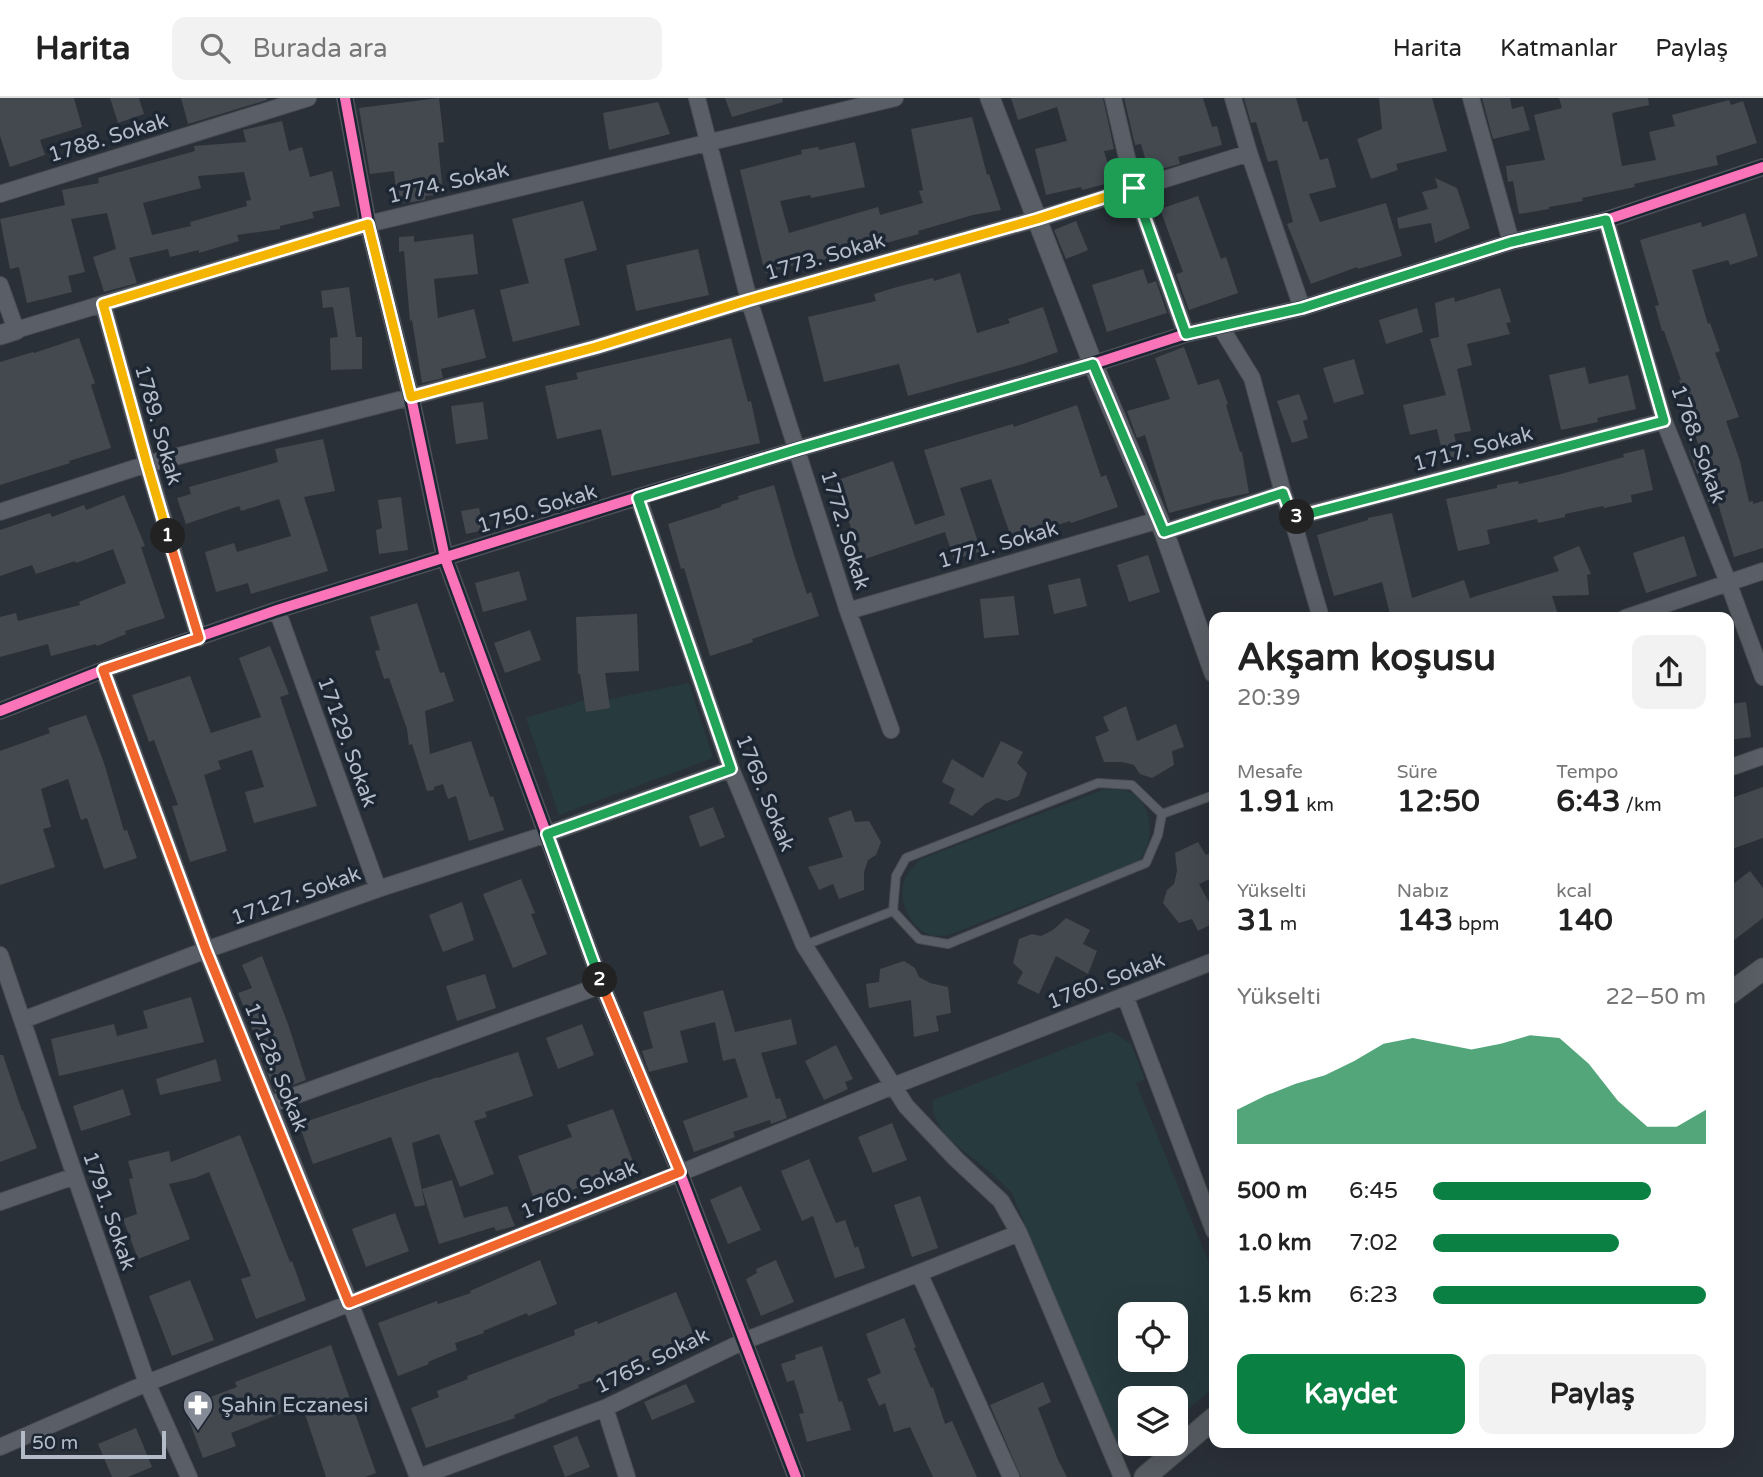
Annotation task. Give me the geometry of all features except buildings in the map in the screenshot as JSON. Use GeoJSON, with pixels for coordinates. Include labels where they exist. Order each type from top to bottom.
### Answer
{"type":"FeatureCollection","features":[{"type":"Feature","properties":{"kind":"main road"},"geometry":{"type":"LineString","coordinates":[[1734,990],[1763,969]]}},
{"type":"Feature","properties":{"kind":"main road"},"geometry":{"type":"LineString","coordinates":[[1145,1477],[1209,1422]]}},
{"type":"Feature","properties":{"kind":"street","name":"1788. Sokak"},"geometry":{"type":"LineString","coordinates":[[0,194],[308,98]]}},
{"type":"Feature","properties":{"kind":"street"},"geometry":{"type":"LineString","coordinates":[[345,98],[368,224],[411,397],[445,558],[602,985],[680,1172],[796,1477]]}},
{"type":"Feature","properties":{"kind":"street","name":"1772. Sokak"},"geometry":{"type":"LineString","coordinates":[[696,98],[749,300],[848,611],[891,730]]}},
{"type":"Feature","properties":{"kind":"street","name":"1774. Sokak"},"geometry":{"type":"LineString","coordinates":[[8,333],[368,224],[895,98]]}},
{"type":"Feature","properties":{"kind":"street"},"geometry":{"type":"LineString","coordinates":[[990,98],[1093,364],[1161,526],[1209,659]]}},
{"type":"Feature","properties":{"kind":"street"},"geometry":{"type":"LineString","coordinates":[[1113,98],[1134,188],[1186,334]]}},
{"type":"Feature","properties":{"kind":"street"},"geometry":{"type":"LineString","coordinates":[[1233,98],[1302,308]]}},
{"type":"Feature","properties":{"kind":"street"},"geometry":{"type":"LineString","coordinates":[[1471,98],[1511,242]]}},
{"type":"Feature","properties":{"kind":"street","name":"1773. Sokak"},"geometry":{"type":"LineString","coordinates":[[0,512],[147,464],[596,347],[749,300],[1037,219],[1249,153]]}},
{"type":"Feature","properties":{"kind":"street","name":"1750. Sokak"},"geometry":{"type":"LineString","coordinates":[[0,711],[103,670],[277,610],[638,498],[1186,334],[1302,308],[1511,242],[1606,220],[1763,167]]}},
{"type":"Feature","properties":{"kind":"street","name":"1768. Sokak"},"geometry":{"type":"LineString","coordinates":[[1606,220],[1664,421],[1763,677]]}},
{"type":"Feature","properties":{"kind":"street"},"geometry":{"type":"LineString","coordinates":[[0,285],[8,333]]}},
{"type":"Feature","properties":{"kind":"street","name":"1789. Sokak"},"geometry":{"type":"LineString","coordinates":[[103,304],[199,638]]}},
{"type":"Feature","properties":{"kind":"street"},"geometry":{"type":"LineString","coordinates":[[1220,326],[1252,379],[1319,612]]}},
{"type":"Feature","properties":{"kind":"street","name":"1717. Sokak"},"geometry":{"type":"LineString","coordinates":[[1292,518],[1664,421]]}},
{"type":"Feature","properties":{"kind":"street","name":"1771. Sokak"},"geometry":{"type":"LineString","coordinates":[[848,611],[1283,493]]}},
{"type":"Feature","properties":{"kind":"street","name":"1769. Sokak"},"geometry":{"type":"LineString","coordinates":[[638,498],[731,769],[804,945],[906,1106],[1001,1201],[1019,1233],[1122,1477]]}},
{"type":"Feature","properties":{"kind":"street"},"geometry":{"type":"LineString","coordinates":[[1642,612],[1763,571]]}},
{"type":"Feature","properties":{"kind":"street","name":"17129. Sokak"},"geometry":{"type":"LineString","coordinates":[[277,610],[378,889]]}},
{"type":"Feature","properties":{"kind":"street","name":"17128. Sokak"},"geometry":{"type":"LineString","coordinates":[[103,670],[206,950],[418,1477]]}},
{"type":"Feature","properties":{"kind":"street"},"geometry":{"type":"LineString","coordinates":[[1734,766],[1763,756]]}},
{"type":"Feature","properties":{"kind":"street","name":"17127. Sokak"},"geometry":{"type":"LineString","coordinates":[[23,1020],[206,950],[378,889],[547,834],[731,769]]}},
{"type":"Feature","properties":{"kind":"street","name":"1791. Sokak"},"geometry":{"type":"LineString","coordinates":[[0,955],[147,1383],[189,1477]]}},
{"type":"Feature","properties":{"kind":"street","name":"1760. Sokak"},"geometry":{"type":"LineString","coordinates":[[0,1447],[147,1383],[892,1086],[1209,963]]}},
{"type":"Feature","properties":{"kind":"street"},"geometry":{"type":"LineString","coordinates":[[269,1105],[602,985]]}},
{"type":"Feature","properties":{"kind":"street"},"geometry":{"type":"LineString","coordinates":[[1125,996],[1209,1218]]}},
{"type":"Feature","properties":{"kind":"street"},"geometry":{"type":"LineString","coordinates":[[0,1202],[75,1176]]}},
{"type":"Feature","properties":{"kind":"street","name":"1765. Sokak"},"geometry":{"type":"LineString","coordinates":[[418,1477],[605,1408],[744,1341],[1019,1233]]}},
{"type":"Feature","properties":{"kind":"street"},"geometry":{"type":"LineString","coordinates":[[919,1273],[1011,1477]]}},
{"type":"Feature","properties":{"kind":"street"},"geometry":{"type":"LineString","coordinates":[[605,1408],[627,1477]]}},
{"type":"Feature","properties":{"kind":"lane"},"geometry":{"type":"LineString","coordinates":[[1098,783],[1132,785],[1162,814],[1158,835],[1146,863],[948,944],[919,939],[893,911],[896,876],[906,858],[1098,783]]}},
{"type":"Feature","properties":{"kind":"lane"},"geometry":{"type":"LineString","coordinates":[[1162,814],[1209,796]]}},
{"type":"Feature","properties":{"kind":"lane"},"geometry":{"type":"LineString","coordinates":[[804,945],[893,911]]}},
{"type":"Feature","properties":{"kind":"green space"},"geometry":{"type":"Polygon","coordinates":[[[689,683],[713,758],[559,815],[526,718],[595,697],[601,701],[689,683]]]}},
{"type":"Feature","properties":{"kind":"green space"},"geometry":{"type":"Polygon","coordinates":[[[1115,789],[1134,794],[1142,803],[1149,819],[1147,846],[1138,862],[948,935],[928,934],[911,919],[903,899],[903,886],[907,874],[921,859],[1103,790],[1115,789]]]}},
{"type":"Feature","properties":{"kind":"green space"},"geometry":{"type":"Polygon","coordinates":[[[1111,1031],[1131,1044],[1145,1079],[1136,1083],[1209,1263],[1209,1391],[1188,1410],[1188,1386],[1118,1386],[1118,1447],[1012,1193],[958,1146],[937,1121],[933,1100],[1111,1031]]]}},
{"type":"Feature","properties":{"kind":"cycle path"},"geometry":{"type":"LineString","coordinates":[[345,98],[368,224],[411,397],[445,558],[602,985],[680,1173],[796,1477]]}},
{"type":"Feature","properties":{"kind":"cycle path"},"geometry":{"type":"LineString","coordinates":[[0,711],[103,670],[277,610],[638,497],[1093,364],[1186,334],[1302,308],[1511,242],[1606,220],[1763,167]]}},
{"type":"Feature","properties":{"kind":"place","name":"Şahin Eczanesi"},"geometry":{"type":"Point","coordinates":[198,1432]}},
{"type":"Feature","properties":{"kind":"route"},"geometry":{"type":"LineString","coordinates":[[1134,188],[1186,334],[1302,308],[1511,242],[1606,220],[1664,421],[1292,518],[1283,493],[1164,532],[1093,364],[638,498],[731,769],[547,834],[602,985],[680,1172],[349,1303],[206,950],[103,670],[199,638],[103,304],[368,224],[411,397],[596,347],[749,300],[1037,219],[1134,188]]}}]}
